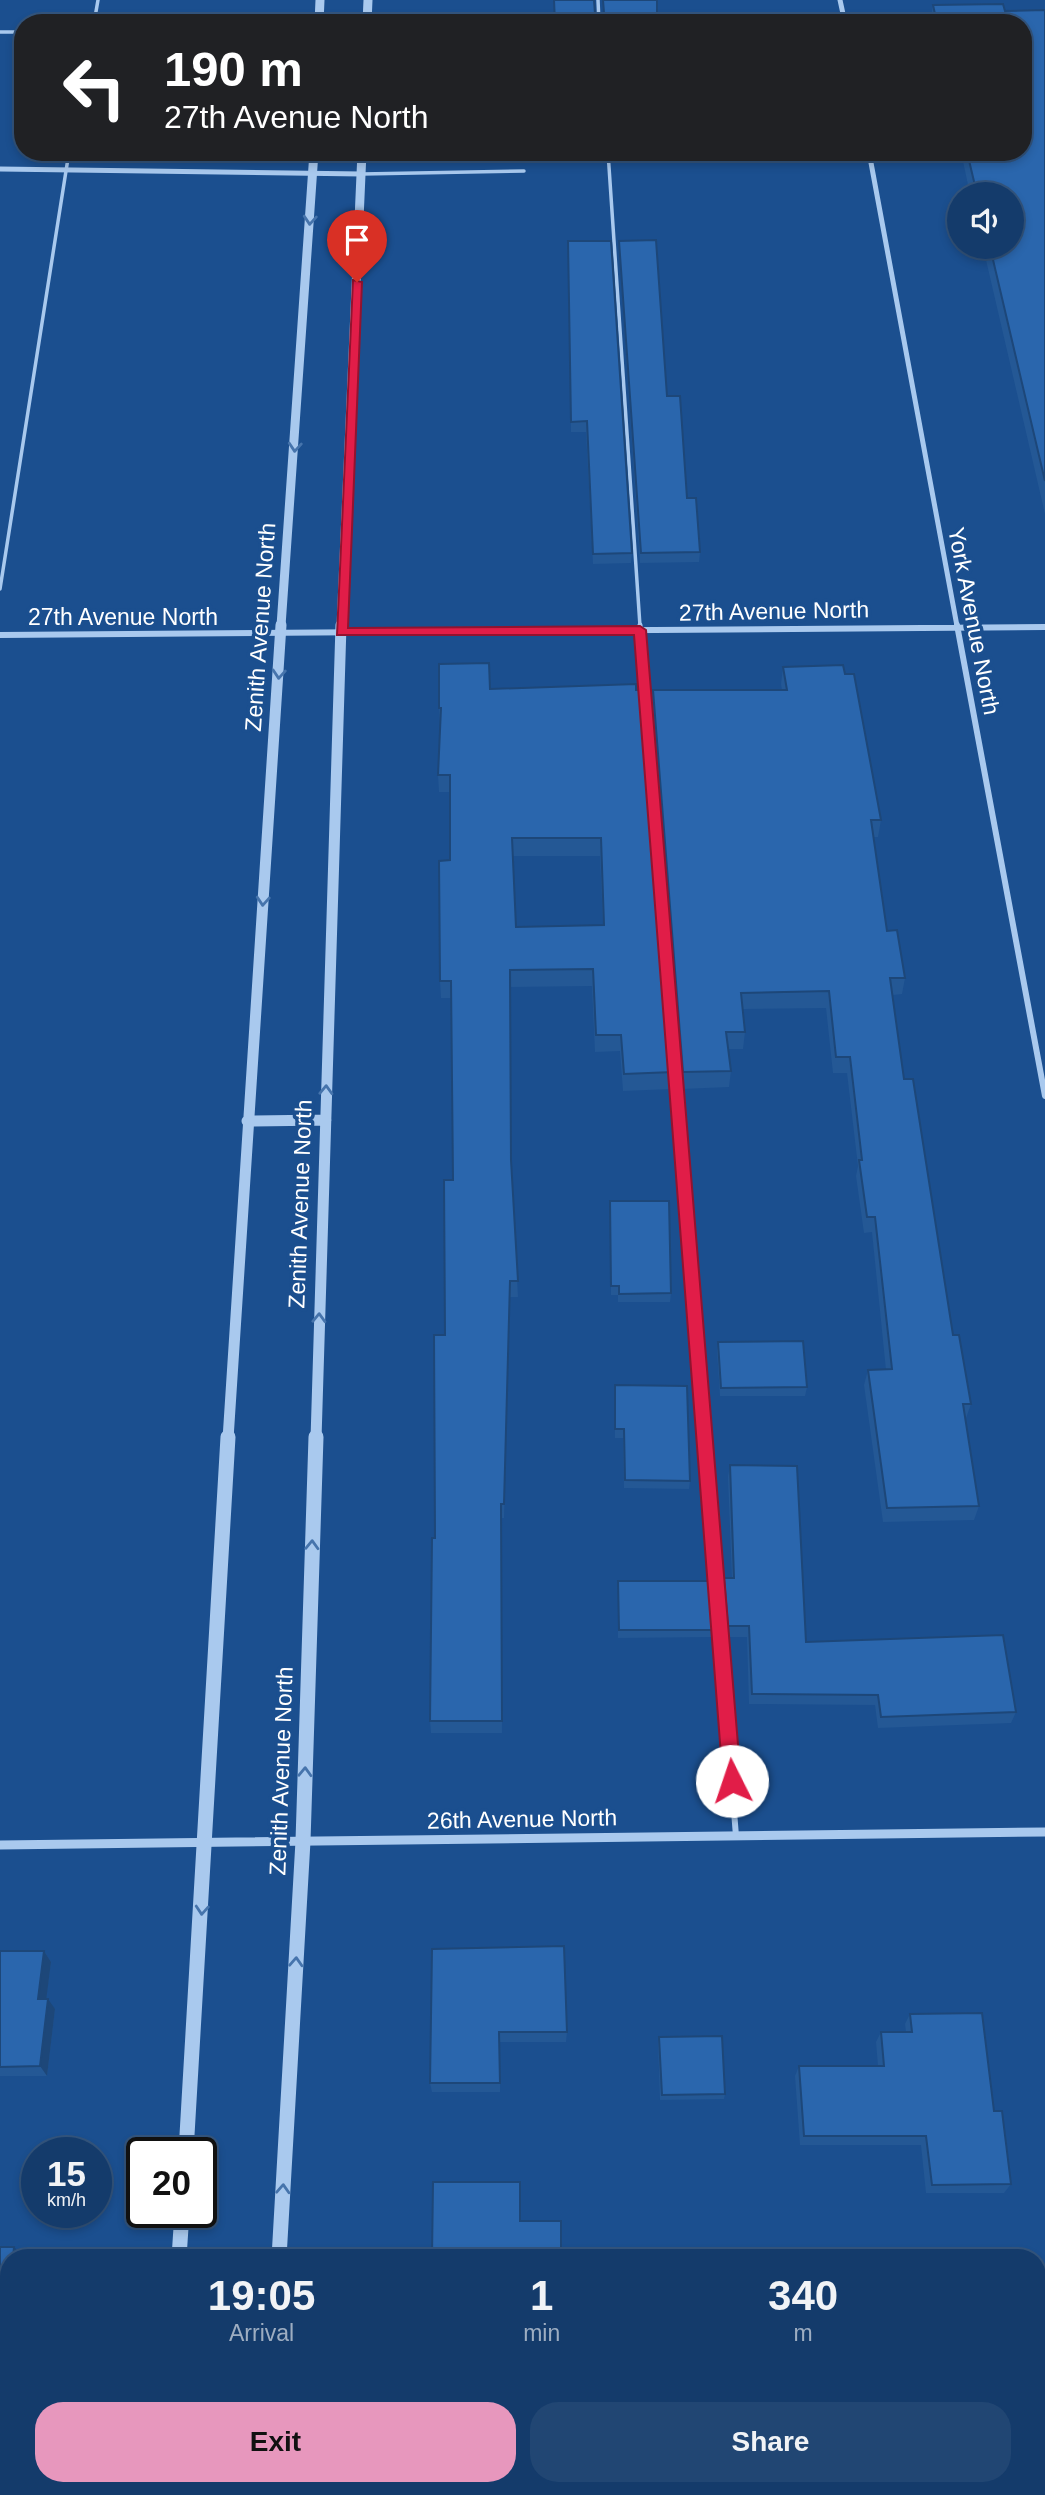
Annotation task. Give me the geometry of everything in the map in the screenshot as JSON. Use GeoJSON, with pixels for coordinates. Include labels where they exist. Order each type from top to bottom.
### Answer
{"type":"FeatureCollection","features":[{"type":"Feature","properties":{"kind":"street","name":"Zenith Avenue North"},"geometry":{"type":"LineString","coordinates":[[187,2137],[247,1121],[314,161]]}},
{"type":"Feature","properties":{"kind":"street","name":"Zenith Avenue North"},"geometry":{"type":"LineString","coordinates":[[280,2249],[303,1840],[341,632],[362,161]]}},
{"type":"Feature","properties":{"kind":"street","name":"York Avenue North"},"geometry":{"type":"LineString","coordinates":[[871,161],[1045,1096]]}},
{"type":"Feature","properties":{"kind":"street"},"geometry":{"type":"LineString","coordinates":[[0,169],[362,174]]}},
{"type":"Feature","properties":{"kind":"street","name":"27th Avenue North"},"geometry":{"type":"LineString","coordinates":[[0,635],[1045,626]]}},
{"type":"Feature","properties":{"kind":"street"},"geometry":{"type":"LineString","coordinates":[[247,1121],[326,1120]]}},
{"type":"Feature","properties":{"kind":"street","name":"26th Avenue North"},"geometry":{"type":"LineString","coordinates":[[0,1845],[1045,1832]]}},
{"type":"Feature","properties":{"kind":"street"},"geometry":{"type":"LineString","coordinates":[[180,2249],[181,2228]]}},
{"type":"Feature","properties":{"kind":"lane"},"geometry":{"type":"LineString","coordinates":[[0,589],[67,161]]}},
{"type":"Feature","properties":{"kind":"lane"},"geometry":{"type":"LineString","coordinates":[[609,161],[640,630],[736,1836]]}},
{"type":"Feature","properties":{"kind":"lane"},"geometry":{"type":"LineString","coordinates":[[362,174],[524,171]]}},
{"type":"Feature","properties":{"kind":"building"},"geometry":{"type":"Polygon","coordinates":[[[554,0],[594,0],[595,14],[555,14],[554,0]]]}},
{"type":"Feature","properties":{"kind":"building"},"geometry":{"type":"Polygon","coordinates":[[[603,0],[657,0],[657,14],[603,14],[603,0]]]}},
{"type":"Feature","properties":{"kind":"building"},"geometry":{"type":"Polygon","coordinates":[[[1003,4],[1005,11],[1045,10],[1045,481],[993,259],[1024,259],[1024,182],[974,182],[969,161],[1032,161],[1032,14],[935,14],[933,5],[1003,4]]]}},
{"type":"Feature","properties":{"kind":"building"},"geometry":{"type":"Polygon","coordinates":[[[656,240],[667,396],[680,396],[687,498],[696,498],[700,552],[641,553],[619,241],[656,240]]]}},
{"type":"Feature","properties":{"kind":"building"},"geometry":{"type":"Polygon","coordinates":[[[568,241],[611,241],[632,553],[593,554],[587,421],[571,422],[568,241]]]}},
{"type":"Feature","properties":{"kind":"building"},"geometry":{"type":"Polygon","coordinates":[[[489,663],[490,689],[636,684],[636,690],[642,690],[673,1072],[624,1074],[621,1035],[596,1035],[593,969],[510,970],[511,1160],[518,1281],[510,1281],[504,1504],[501,1504],[502,1721],[430,1721],[432,1538],[435,1538],[434,1335],[445,1335],[444,1180],[453,1180],[451,981],[440,981],[439,861],[450,860],[450,775],[438,775],[441,708],[439,664],[489,663]],[[512,838],[516,927],[604,925],[601,838],[512,838]]]}},
{"type":"Feature","properties":{"kind":"building"},"geometry":{"type":"Polygon","coordinates":[[[843,665],[845,674],[854,674],[881,820],[871,820],[887,931],[897,930],[905,978],[890,978],[904,1079],[913,1079],[953,1335],[959,1335],[971,1404],[963,1404],[979,1506],[887,1508],[868,1370],[892,1369],[875,1217],[867,1217],[850,1057],[836,1057],[829,991],[741,993],[745,1032],[726,1032],[731,1071],[683,1072],[653,690],[787,690],[783,667],[843,665]]]}},
{"type":"Feature","properties":{"kind":"building"},"geometry":{"type":"Polygon","coordinates":[[[610,1201],[669,1201],[671,1293],[619,1294],[619,1286],[611,1286],[610,1201]]]}},
{"type":"Feature","properties":{"kind":"building"},"geometry":{"type":"Polygon","coordinates":[[[803,1341],[807,1387],[721,1388],[718,1342],[803,1341]]]}},
{"type":"Feature","properties":{"kind":"building"},"geometry":{"type":"Polygon","coordinates":[[[615,1385],[687,1386],[690,1481],[625,1480],[624,1429],[615,1429],[615,1385]]]}},
{"type":"Feature","properties":{"kind":"building"},"geometry":{"type":"Polygon","coordinates":[[[730,1465],[797,1466],[806,1642],[1003,1635],[1016,1712],[881,1717],[878,1695],[752,1694],[749,1626],[728,1626],[724,1578],[734,1578],[730,1465]]]}},
{"type":"Feature","properties":{"kind":"building"},"geometry":{"type":"Polygon","coordinates":[[[618,1581],[712,1581],[716,1630],[619,1630],[618,1581]]]}},
{"type":"Feature","properties":{"kind":"building"},"geometry":{"type":"Polygon","coordinates":[[[564,1946],[567,2032],[499,2032],[500,2083],[430,2083],[432,1949],[564,1946]]]}},
{"type":"Feature","properties":{"kind":"building"},"geometry":{"type":"Polygon","coordinates":[[[0,1951],[44,1951],[38,1999],[48,1999],[40,2066],[0,2067],[0,1951]]]}},
{"type":"Feature","properties":{"kind":"building"},"geometry":{"type":"Polygon","coordinates":[[[982,2013],[994,2111],[1002,2111],[1011,2184],[932,2185],[926,2136],[804,2136],[799,2066],[884,2066],[881,2032],[912,2032],[910,2014],[982,2013]]]}},
{"type":"Feature","properties":{"kind":"building"},"geometry":{"type":"Polygon","coordinates":[[[722,2036],[725,2094],[662,2095],[659,2037],[722,2036]]]}},
{"type":"Feature","properties":{"kind":"building"},"geometry":{"type":"Polygon","coordinates":[[[433,2182],[520,2182],[520,2221],[561,2221],[561,2249],[432,2249],[433,2182]]]}},
{"type":"Feature","properties":{"kind":"route"},"geometry":{"type":"LineString","coordinates":[[357,282],[341,632],[640,630],[732,1781]]}}]}
